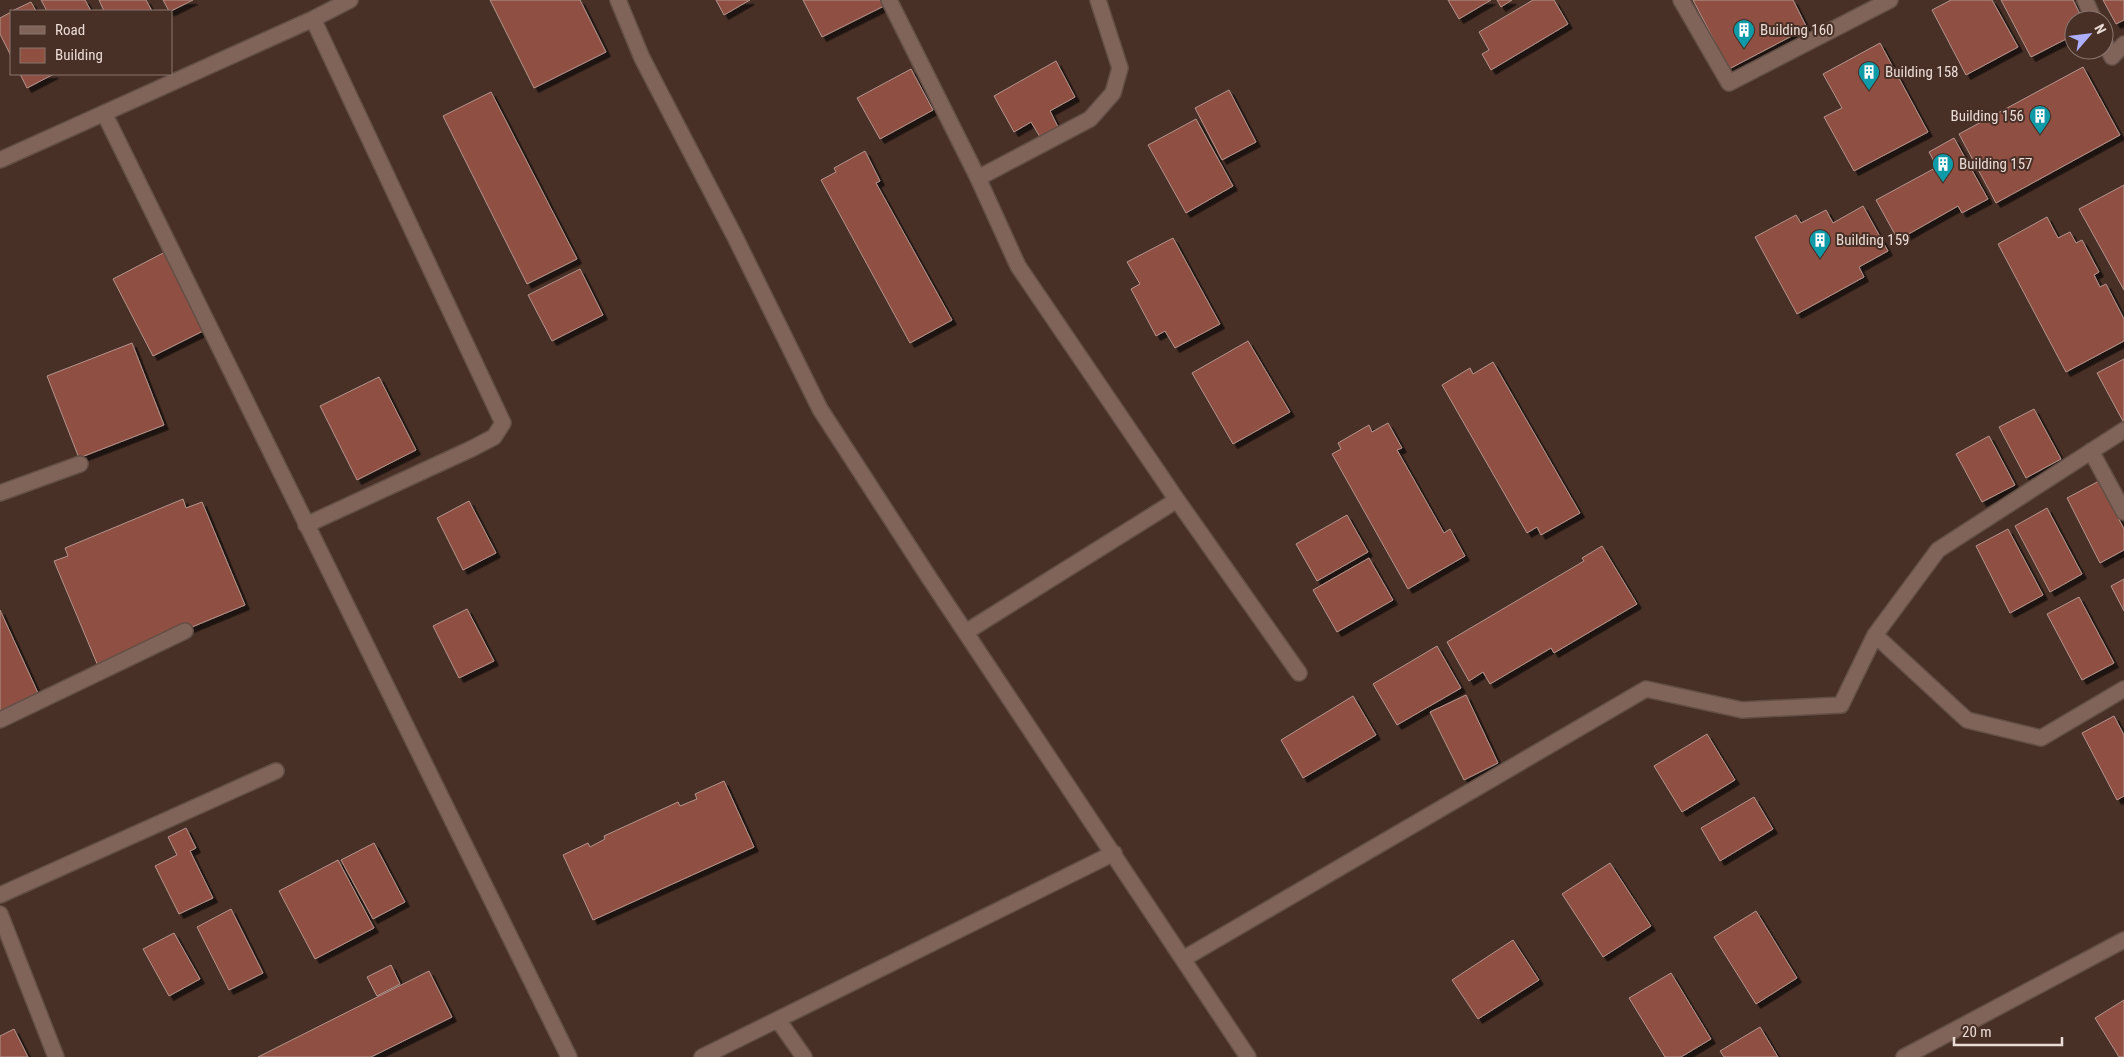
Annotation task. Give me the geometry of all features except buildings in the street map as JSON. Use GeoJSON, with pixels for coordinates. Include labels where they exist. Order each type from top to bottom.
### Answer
{"type":"FeatureCollection","features":[{"type":"Feature","properties":{"kind":"street"},"geometry":{"type":"LineString","coordinates":[[0,160],[350,0]]}},
{"type":"Feature","properties":{"kind":"street"},"geometry":{"type":"LineString","coordinates":[[618,0],[642,58],[735,237],[820,409],[1248,1057]]}},
{"type":"Feature","properties":{"kind":"street"},"geometry":{"type":"LineString","coordinates":[[889,0],[978,178],[1018,266],[1177,500],[1299,673]]}},
{"type":"Feature","properties":{"kind":"street"},"geometry":{"type":"LineString","coordinates":[[978,178],[1090,119],[1113,93],[1120,68],[1098,0]]}},
{"type":"Feature","properties":{"kind":"street"},"geometry":{"type":"LineString","coordinates":[[1680,0],[1729,83],[1890,0]]}},
{"type":"Feature","properties":{"kind":"street"},"geometry":{"type":"LineString","coordinates":[[306,525],[471,449],[494,437],[503,423],[312,19]]}},
{"type":"Feature","properties":{"kind":"street"},"geometry":{"type":"LineString","coordinates":[[2114,55],[2124,44]]}},
{"type":"Feature","properties":{"kind":"street"},"geometry":{"type":"LineString","coordinates":[[104,113],[569,1057]]}},
{"type":"Feature","properties":{"kind":"street"},"geometry":{"type":"LineString","coordinates":[[1183,960],[1646,689],[1742,710],[1840,705],[1875,635],[1938,550],[2124,430]]}},
{"type":"Feature","properties":{"kind":"street"},"geometry":{"type":"LineString","coordinates":[[2091,451],[2124,512]]}},
{"type":"Feature","properties":{"kind":"street"},"geometry":{"type":"LineString","coordinates":[[0,493],[80,464]]}},
{"type":"Feature","properties":{"kind":"street"},"geometry":{"type":"LineString","coordinates":[[966,632],[1177,500]]}},
{"type":"Feature","properties":{"kind":"street"},"geometry":{"type":"LineString","coordinates":[[0,720],[185,631]]}},
{"type":"Feature","properties":{"kind":"street"},"geometry":{"type":"LineString","coordinates":[[1875,635],[1967,720],[2041,738],[2124,688]]}},
{"type":"Feature","properties":{"kind":"street"},"geometry":{"type":"LineString","coordinates":[[0,895],[276,771]]}},
{"type":"Feature","properties":{"kind":"street"},"geometry":{"type":"LineString","coordinates":[[702,1057],[1114,853]]}},
{"type":"Feature","properties":{"kind":"street"},"geometry":{"type":"LineString","coordinates":[[0,914],[56,1057]]}},
{"type":"Feature","properties":{"kind":"street"},"geometry":{"type":"LineString","coordinates":[[1904,1057],[2124,940]]}},
{"type":"Feature","properties":{"kind":"street"},"geometry":{"type":"LineString","coordinates":[[778,1020],[804,1057]]}},
{"type":"Feature","properties":{"kind":"place","name":"Building 160"},"geometry":{"type":"Point","coordinates":[1744,49]}},
{"type":"Feature","properties":{"kind":"place","name":"Building 158"},"geometry":{"type":"Point","coordinates":[1869,91]}},
{"type":"Feature","properties":{"kind":"place","name":"Building 156"},"geometry":{"type":"Point","coordinates":[2040,135]}},
{"type":"Feature","properties":{"kind":"place","name":"Building 157"},"geometry":{"type":"Point","coordinates":[1943,183]}},
{"type":"Feature","properties":{"kind":"place","name":"Building 159"},"geometry":{"type":"Point","coordinates":[1820,259]}}]}
